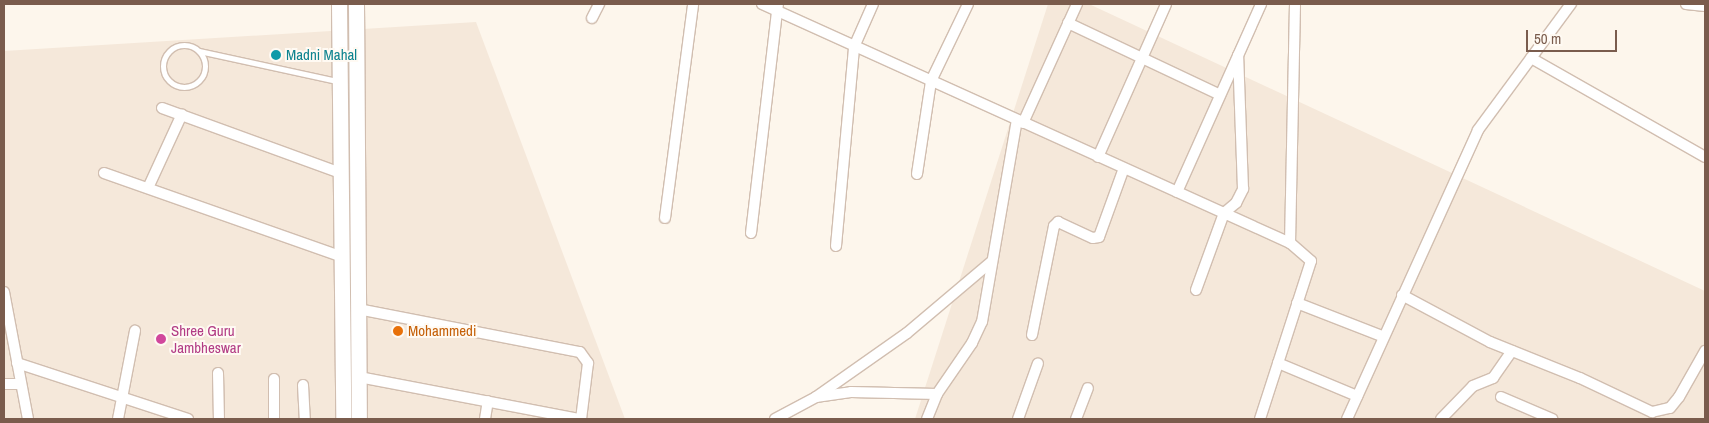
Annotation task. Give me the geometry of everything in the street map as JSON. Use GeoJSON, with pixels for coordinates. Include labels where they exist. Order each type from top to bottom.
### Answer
{"type":"FeatureCollection","features":[{"type":"Feature","properties":{"kind":"street"},"geometry":{"type":"LineString","coordinates":[[339,4],[344,419]]}},
{"type":"Feature","properties":{"kind":"street"},"geometry":{"type":"LineString","coordinates":[[356,4],[359,419]]}},
{"type":"Feature","properties":{"kind":"street"},"geometry":{"type":"LineString","coordinates":[[592,18],[599,4]]}},
{"type":"Feature","properties":{"kind":"street"},"geometry":{"type":"LineString","coordinates":[[665,218],[693,4]]}},
{"type":"Feature","properties":{"kind":"street"},"geometry":{"type":"LineString","coordinates":[[762,4],[776,7],[854,47],[1290,243],[1311,260],[1260,419]]}},
{"type":"Feature","properties":{"kind":"street"},"geometry":{"type":"LineString","coordinates":[[836,246],[854,47],[873,4]]}},
{"type":"Feature","properties":{"kind":"street"},"geometry":{"type":"LineString","coordinates":[[917,174],[931,81],[968,4]]}},
{"type":"Feature","properties":{"kind":"street"},"geometry":{"type":"LineString","coordinates":[[927,419],[937,394],[972,343],[982,322],[991,262],[1020,121],[1077,4]]}},
{"type":"Feature","properties":{"kind":"street"},"geometry":{"type":"LineString","coordinates":[[1098,157],[1166,4]]}},
{"type":"Feature","properties":{"kind":"street"},"geometry":{"type":"LineString","coordinates":[[1177,192],[1261,4]]}},
{"type":"Feature","properties":{"kind":"street"},"geometry":{"type":"LineString","coordinates":[[1290,243],[1295,4]]}},
{"type":"Feature","properties":{"kind":"street"},"geometry":{"type":"LineString","coordinates":[[1347,419],[1478,130],[1570,4]]}},
{"type":"Feature","properties":{"kind":"street"},"geometry":{"type":"LineString","coordinates":[[1686,4],[1705,6]]}},
{"type":"Feature","properties":{"kind":"street"},"geometry":{"type":"LineString","coordinates":[[751,233],[776,7]]}},
{"type":"Feature","properties":{"kind":"street"},"geometry":{"type":"LineString","coordinates":[[1068,23],[1220,95]]}},
{"type":"Feature","properties":{"kind":"street"},"geometry":{"type":"LineString","coordinates":[[1196,290],[1224,213],[1236,203],[1245,176],[1238,55]]}},
{"type":"Feature","properties":{"kind":"street"},"geometry":{"type":"LineString","coordinates":[[1531,58],[1705,157]]}},
{"type":"Feature","properties":{"kind":"street"},"geometry":{"type":"LineString","coordinates":[[162,108],[341,173]]}},
{"type":"Feature","properties":{"kind":"street"},"geometry":{"type":"LineString","coordinates":[[148,188],[182,114]]}},
{"type":"Feature","properties":{"kind":"street"},"geometry":{"type":"LineString","coordinates":[[1032,335],[1054,226],[1058,222],[1093,238],[1099,237],[1124,168]]}},
{"type":"Feature","properties":{"kind":"street"},"geometry":{"type":"LineString","coordinates":[[104,173],[343,258]]}},
{"type":"Feature","properties":{"kind":"street"},"geometry":{"type":"LineString","coordinates":[[775,419],[816,397],[907,333],[991,262]]}},
{"type":"Feature","properties":{"kind":"street"},"geometry":{"type":"LineString","coordinates":[[4,292],[6,319],[28,419]]}},
{"type":"Feature","properties":{"kind":"street"},"geometry":{"type":"LineString","coordinates":[[1402,295],[1512,351],[1652,412],[1670,408],[1679,397],[1705,351]]}},
{"type":"Feature","properties":{"kind":"street"},"geometry":{"type":"LineString","coordinates":[[1297,303],[1384,336]]}},
{"type":"Feature","properties":{"kind":"street"},"geometry":{"type":"LineString","coordinates":[[358,309],[580,352],[588,363],[580,419],[359,377]]}},
{"type":"Feature","properties":{"kind":"street"},"geometry":{"type":"LineString","coordinates":[[118,419],[134,331]]}},
{"type":"Feature","properties":{"kind":"street"},"geometry":{"type":"LineString","coordinates":[[1441,419],[1473,386],[1493,378],[1512,351]]}},
{"type":"Feature","properties":{"kind":"street"},"geometry":{"type":"LineString","coordinates":[[17,363],[188,419]]}},
{"type":"Feature","properties":{"kind":"street"},"geometry":{"type":"LineString","coordinates":[[1018,419],[1038,363]]}},
{"type":"Feature","properties":{"kind":"street"},"geometry":{"type":"LineString","coordinates":[[1278,363],[1357,396]]}},
{"type":"Feature","properties":{"kind":"street"},"geometry":{"type":"LineString","coordinates":[[218,374],[218,419]]}},
{"type":"Feature","properties":{"kind":"street"},"geometry":{"type":"LineString","coordinates":[[274,378],[274,419]]}},
{"type":"Feature","properties":{"kind":"street"},"geometry":{"type":"LineString","coordinates":[[4,384],[21,384]]}},
{"type":"Feature","properties":{"kind":"street"},"geometry":{"type":"LineString","coordinates":[[303,385],[305,419]]}},
{"type":"Feature","properties":{"kind":"street"},"geometry":{"type":"LineString","coordinates":[[1076,419],[1088,388]]}},
{"type":"Feature","properties":{"kind":"street"},"geometry":{"type":"LineString","coordinates":[[816,397],[851,392],[937,394]]}},
{"type":"Feature","properties":{"kind":"street"},"geometry":{"type":"LineString","coordinates":[[1501,396],[1552,419]]}},
{"type":"Feature","properties":{"kind":"street"},"geometry":{"type":"LineString","coordinates":[[485,419],[488,401]]}},
{"type":"Feature","properties":{"kind":"lane"},"geometry":{"type":"LineString","coordinates":[[198,51],[205,63],[199,81],[180,87],[169,80],[164,62],[172,50],[185,46],[198,51],[340,82]]}},
{"type":"Feature","properties":{"kind":"shaded area"},"geometry":{"type":"Polygon","coordinates":[[[1048,4],[1089,4],[1705,291],[1705,419],[915,419],[1048,4]]]}},
{"type":"Feature","properties":{"kind":"shaded area"},"geometry":{"type":"Polygon","coordinates":[[[476,22],[625,419],[4,419],[4,51],[476,22]]]}},
{"type":"Feature","properties":{"kind":"place","name":"Madni Mahal"},"geometry":{"type":"Point","coordinates":[276,55]}},
{"type":"Feature","properties":{"kind":"place","name":"Mohammedi"},"geometry":{"type":"Point","coordinates":[398,331]}},
{"type":"Feature","properties":{"kind":"place","name":"Shree Guru Jambheswar"},"geometry":{"type":"Point","coordinates":[161,339]}}]}
